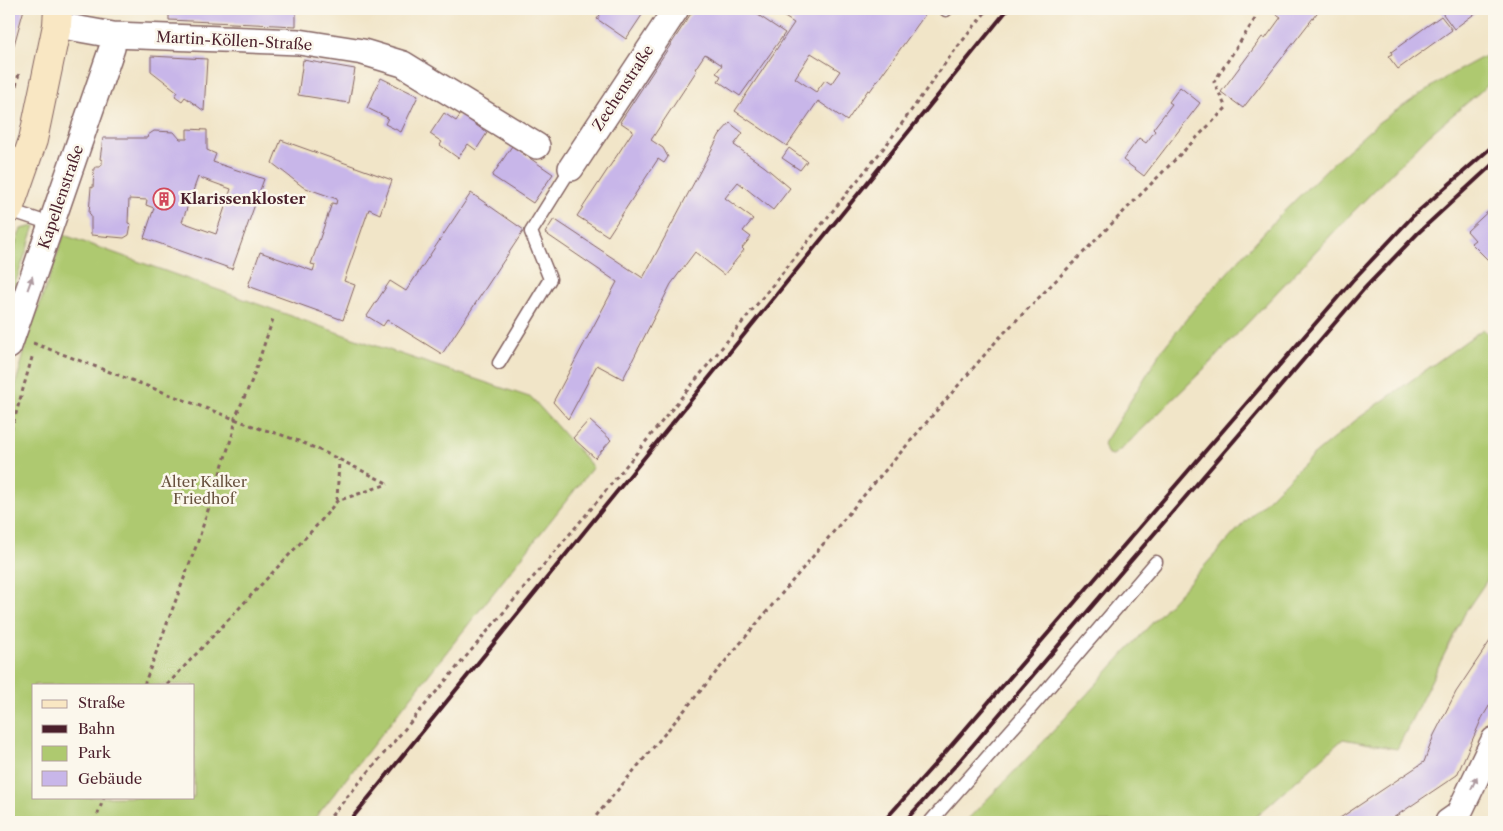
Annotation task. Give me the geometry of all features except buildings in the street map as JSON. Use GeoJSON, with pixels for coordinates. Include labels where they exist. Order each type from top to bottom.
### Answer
{"type":"FeatureCollection","features":[{"type":"Feature","properties":{"kind":"main road"},"geometry":{"type":"LineString","coordinates":[[9,209],[14,176],[33,140],[58,17]]}},
{"type":"Feature","properties":{"kind":"street","name":"Zechenstraße"},"geometry":{"type":"LineString","coordinates":[[571,168],[672,10]]}},
{"type":"Feature","properties":{"kind":"street","name":"Martin-Köllen-Straße"},"geometry":{"type":"LineString","coordinates":[[58,17],[113,36],[299,42],[363,52],[403,64],[537,146]]}},
{"type":"Feature","properties":{"kind":"street","name":"Kapellenstraße"},"geometry":{"type":"LineString","coordinates":[[10,340],[112,48]]}},
{"type":"Feature","properties":{"kind":"street"},"geometry":{"type":"LineString","coordinates":[[1458,820],[1494,740]]}},
{"type":"Feature","properties":{"kind":"lane"},"geometry":{"type":"LineString","coordinates":[[499,364],[550,279],[531,232],[571,168]]}},
{"type":"Feature","properties":{"kind":"lane"},"geometry":{"type":"LineString","coordinates":[[9,209],[51,224]]}},
{"type":"Feature","properties":{"kind":"lane"},"geometry":{"type":"LineString","coordinates":[[930,822],[1156,562]]}},
{"type":"Feature","properties":{"kind":"path"},"geometry":{"type":"LineString","coordinates":[[326,822],[597,502],[887,144],[952,54],[988,9]]}},
{"type":"Feature","properties":{"kind":"path"},"geometry":{"type":"LineString","coordinates":[[591,822],[865,494],[999,338],[1226,108],[1214,82],[1255,20],[1255,9]]}},
{"type":"Feature","properties":{"kind":"path"},"geometry":{"type":"LineString","coordinates":[[144,684],[198,541],[234,430],[235,418],[252,380],[273,318]]}},
{"type":"Feature","properties":{"kind":"path"},"geometry":{"type":"LineString","coordinates":[[10,340],[36,344],[310,446],[389,484],[337,501],[320,522],[168,684]]}},
{"type":"Feature","properties":{"kind":"path"},"geometry":{"type":"LineString","coordinates":[[9,438],[36,344]]}},
{"type":"Feature","properties":{"kind":"path"},"geometry":{"type":"LineString","coordinates":[[337,501],[339,460]]}},
{"type":"Feature","properties":{"kind":"path"},"geometry":{"type":"LineString","coordinates":[[95,822],[104,798]]}},
{"type":"Feature","properties":{"kind":"path"},"geometry":{"type":"LineString","coordinates":[[9,810],[21,822]]}},
{"type":"Feature","properties":{"kind":"green space"},"geometry":{"type":"Polygon","coordinates":[[[1494,51],[1494,80],[1429,135],[1205,368],[1124,447],[1113,455],[1108,454],[1103,445],[1162,350],[1195,308],[1280,215],[1334,162],[1379,122],[1448,76],[1494,51]]]}},
{"type":"Feature","properties":{"kind":"green space"},"geometry":{"type":"Polygon","coordinates":[[[35,226],[9,302],[9,262],[21,229],[35,226]]]}},
{"type":"Feature","properties":{"kind":"green space","name":"Alter Kalker Friedhof"},"geometry":{"type":"Polygon","coordinates":[[[64,235],[353,338],[532,398],[593,467],[312,822],[9,822],[9,409],[29,335],[64,235]]]}},
{"type":"Feature","properties":{"kind":"green space"},"geometry":{"type":"Polygon","coordinates":[[[1483,329],[1494,339],[1494,570],[1466,611],[1397,749],[1343,739],[1250,822],[965,822],[1044,741],[1239,528],[1304,463],[1356,420],[1483,329]]]}},
{"type":"Feature","properties":{"kind":"railway"},"geometry":{"type":"LineString","coordinates":[[349,822],[1008,9]]}},
{"type":"Feature","properties":{"kind":"railway"},"geometry":{"type":"LineString","coordinates":[[883,822],[1352,281],[1413,216],[1494,145]]}},
{"type":"Feature","properties":{"kind":"railway"},"geometry":{"type":"LineString","coordinates":[[904,822],[955,766],[1364,289],[1418,233],[1494,163]]}},
{"type":"Feature","properties":{"kind":"place","name":"Klarissenkloster"},"geometry":{"type":"Point","coordinates":[164,199]}}]}
